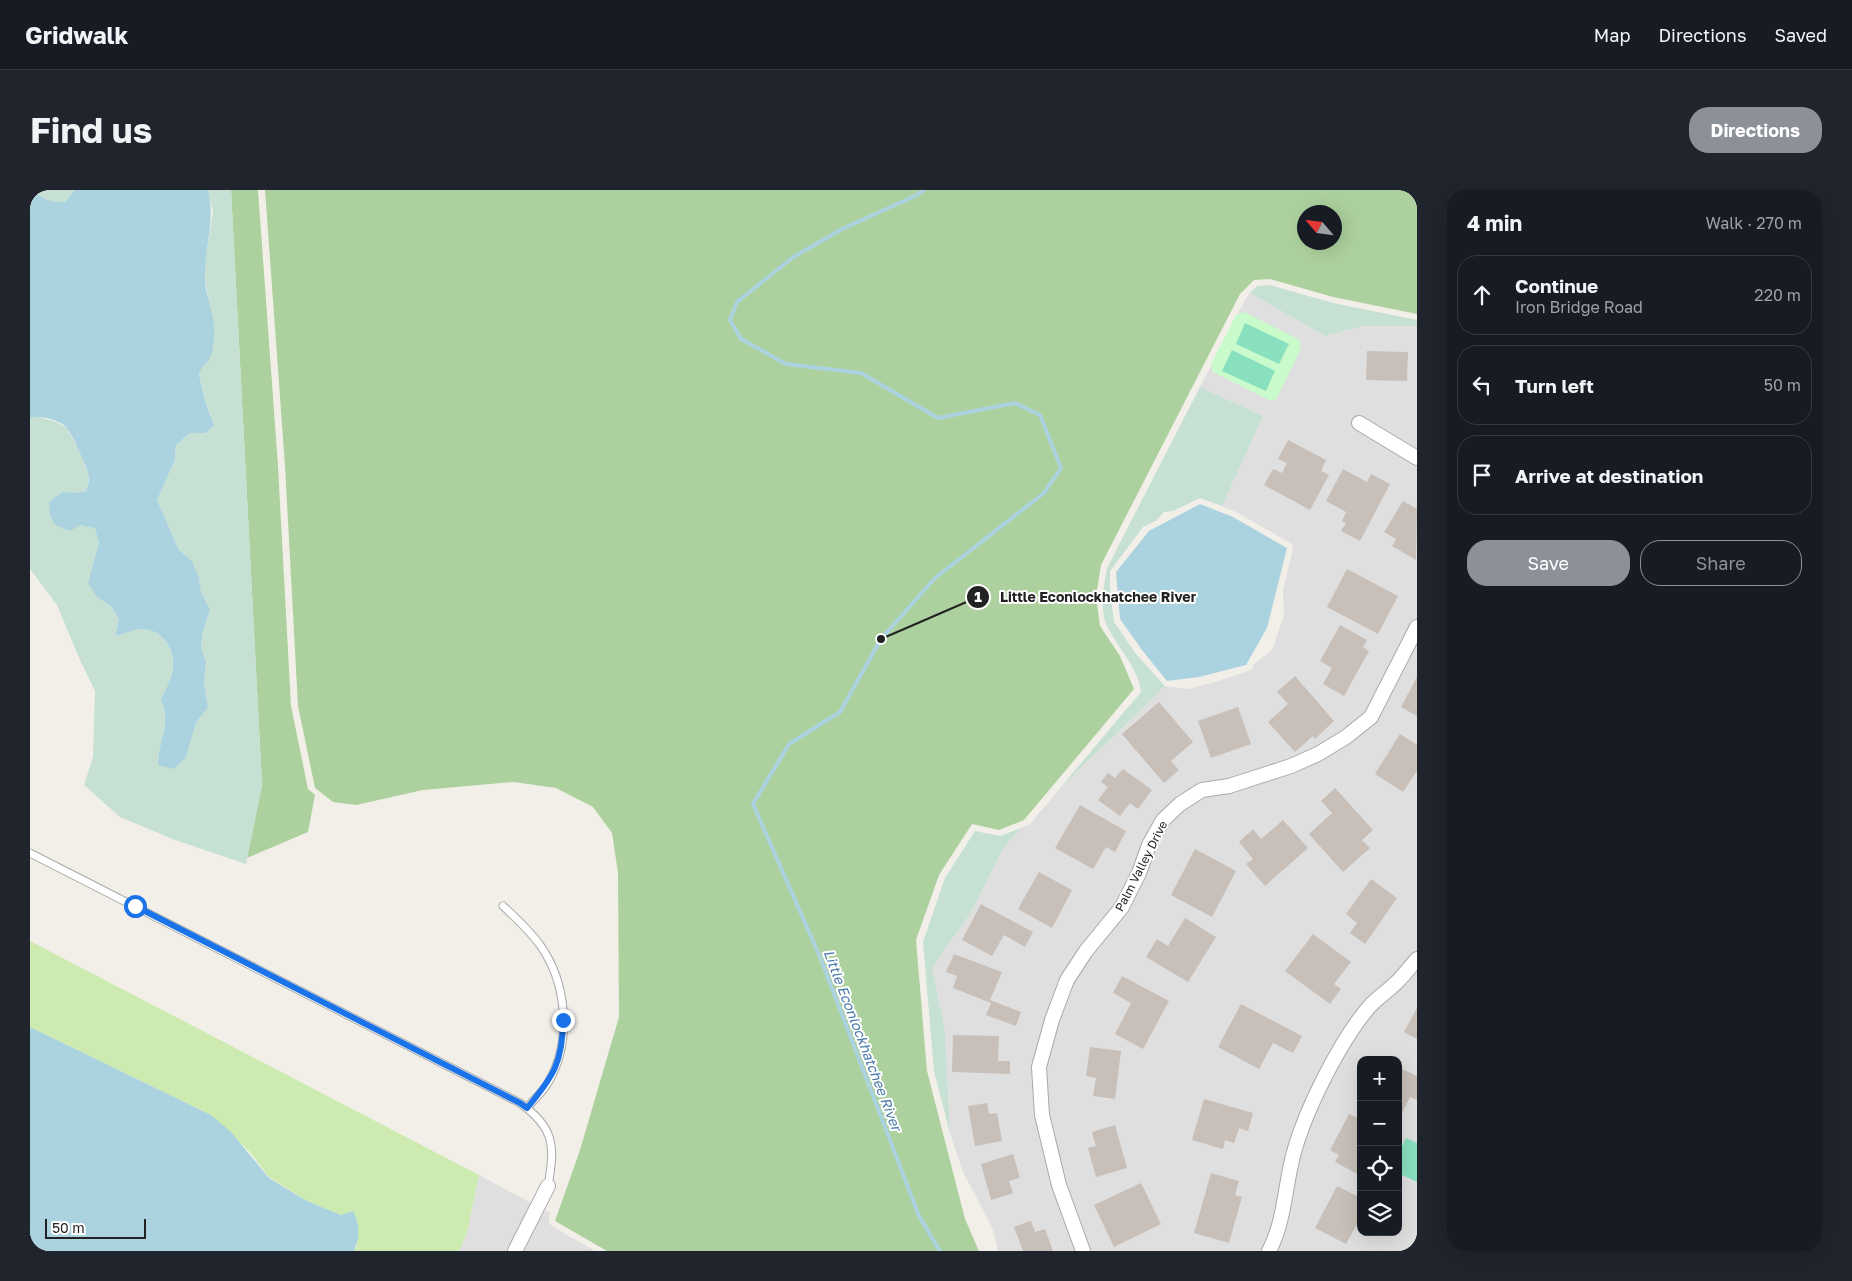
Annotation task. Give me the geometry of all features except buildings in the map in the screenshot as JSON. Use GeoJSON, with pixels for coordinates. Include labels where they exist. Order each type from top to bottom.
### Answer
{"type":"FeatureCollection","features":[{"type":"Feature","properties":{"kind":"street"},"geometry":{"type":"LineString","coordinates":[[1359,424],[1417,458]]}},
{"type":"Feature","properties":{"kind":"street","name":"Palm Valley Drive"},"geometry":{"type":"LineString","coordinates":[[1083,1251],[1059,1185],[1042,1114],[1039,1067],[1052,1020],[1067,980],[1086,951],[1122,907],[1163,820],[1180,804],[1202,790],[1230,786],[1291,766],[1318,754],[1346,737],[1370,717],[1417,627]]}},
{"type":"Feature","properties":{"kind":"street"},"geometry":{"type":"LineString","coordinates":[[1269,1251],[1285,1201],[1294,1152],[1310,1107],[1327,1073],[1348,1037],[1369,1007],[1398,981],[1417,959]]}},
{"type":"Feature","properties":{"kind":"street"},"geometry":{"type":"LineString","coordinates":[[515,1251],[548,1186]]}},
{"type":"Feature","properties":{"kind":"lane"},"geometry":{"type":"LineString","coordinates":[[30,853],[520,1103],[538,1116],[549,1136],[553,1156],[548,1186]]}},
{"type":"Feature","properties":{"kind":"lane"},"geometry":{"type":"LineString","coordinates":[[503,906],[540,945],[555,971],[563,1006],[563,1035],[559,1058],[549,1082],[527,1108]]}},
{"type":"Feature","properties":{"kind":"shaded area"},"geometry":{"type":"Polygon","coordinates":[[[1250,293],[1325,336],[1363,326],[1417,326],[1417,1251],[998,1251],[992,1227],[963,1172],[950,1133],[945,1030],[932,968],[970,914],[1003,849],[1021,828],[1030,824],[1061,787],[1165,686],[1187,689],[1216,682],[1251,670],[1255,663],[1272,650],[1284,615],[1283,591],[1293,548],[1292,544],[1222,506],[1263,416],[1200,387],[1250,293]]]}},
{"type":"Feature","properties":{"kind":"shaded area"},"geometry":{"type":"Polygon","coordinates":[[[479,1175],[531,1203],[507,1251],[459,1251],[467,1233],[479,1175]]]}},
{"type":"Feature","properties":{"kind":"shaded area"},"geometry":{"type":"Polygon","coordinates":[[[545,1210],[550,1213],[551,1211],[549,1223],[552,1226],[595,1251],[524,1251],[545,1210]]]}},
{"type":"Feature","properties":{"kind":"green space"},"geometry":{"type":"Polygon","coordinates":[[[33,190],[75,190],[65,202],[56,202],[40,196],[33,190]]]}},
{"type":"Feature","properties":{"kind":"green space"},"geometry":{"type":"Polygon","coordinates":[[[208,190],[231,190],[262,785],[246,864],[175,840],[120,817],[84,785],[93,757],[95,691],[57,605],[30,569],[30,418],[33,416],[54,421],[67,428],[82,456],[89,479],[86,491],[74,493],[80,525],[95,527],[99,543],[95,560],[97,597],[111,606],[119,619],[115,636],[142,629],[149,630],[165,640],[172,653],[173,667],[170,680],[161,700],[164,709],[165,725],[158,764],[174,768],[186,757],[196,723],[208,707],[204,683],[206,662],[201,647],[203,631],[210,610],[201,592],[199,577],[192,561],[179,550],[157,500],[175,460],[176,445],[190,433],[205,433],[211,415],[199,375],[202,366],[211,356],[205,260],[213,212],[208,190]]]}},
{"type":"Feature","properties":{"kind":"green space"},"geometry":{"type":"Polygon","coordinates":[[[231,190],[258,190],[278,466],[291,706],[308,789],[315,795],[308,832],[247,858],[262,785],[231,190]]]}},
{"type":"Feature","properties":{"kind":"green space"},"geometry":{"type":"Polygon","coordinates":[[[265,190],[1417,190],[1417,314],[1333,297],[1270,279],[1254,280],[1240,294],[1101,565],[1096,596],[1100,626],[1120,656],[1134,689],[1024,820],[999,830],[972,824],[939,875],[916,940],[927,1071],[965,1219],[979,1251],[607,1251],[555,1221],[580,1150],[619,1017],[618,873],[612,833],[593,807],[556,788],[514,782],[423,790],[356,805],[333,802],[315,788],[298,706],[285,466],[265,190]]]}},
{"type":"Feature","properties":{"kind":"green space"},"geometry":{"type":"Polygon","coordinates":[[[1270,285],[1333,303],[1417,320],[1417,326],[1363,326],[1325,336],[1250,293],[1257,286],[1270,285]]]}},
{"type":"Feature","properties":{"kind":"green space"},"geometry":{"type":"Polygon","coordinates":[[[1244,312],[1300,340],[1301,348],[1277,398],[1271,401],[1213,372],[1211,364],[1236,315],[1244,312]]]}},
{"type":"Feature","properties":{"kind":"green space"},"geometry":{"type":"Polygon","coordinates":[[[1245,323],[1289,344],[1279,364],[1236,344],[1245,323]]]}},
{"type":"Feature","properties":{"kind":"green space"},"geometry":{"type":"Polygon","coordinates":[[[1232,350],[1275,371],[1266,391],[1222,371],[1232,350]]]}},
{"type":"Feature","properties":{"kind":"green space"},"geometry":{"type":"Polygon","coordinates":[[[1200,387],[1263,416],[1222,506],[1200,498],[1173,511],[1164,512],[1157,520],[1143,527],[1110,571],[1114,622],[1136,654],[1165,686],[1061,787],[1141,692],[1136,675],[1107,626],[1103,613],[1107,568],[1200,387]]]}},
{"type":"Feature","properties":{"kind":"green space"},"geometry":{"type":"Polygon","coordinates":[[[1021,828],[1003,849],[970,914],[932,968],[945,1030],[950,1133],[934,1071],[923,942],[945,878],[975,831],[1000,836],[1021,828]]]}},
{"type":"Feature","properties":{"kind":"green space"},"geometry":{"type":"Polygon","coordinates":[[[30,941],[479,1175],[467,1233],[459,1251],[354,1251],[357,1246],[341,1215],[305,1200],[269,1177],[250,1152],[211,1115],[30,1027],[30,941]]]}},
{"type":"Feature","properties":{"kind":"green space"},"geometry":{"type":"Polygon","coordinates":[[[1406,1138],[1417,1143],[1417,1182],[1402,1175],[1402,1146],[1406,1138]]]}},
{"type":"Feature","properties":{"kind":"water"},"geometry":{"type":"Polygon","coordinates":[[[30,190],[48,200],[65,202],[75,190],[208,190],[211,212],[205,277],[213,319],[214,336],[211,356],[199,375],[214,426],[205,433],[190,433],[176,445],[175,460],[157,500],[179,550],[192,561],[199,577],[201,592],[210,610],[203,631],[201,647],[206,662],[204,683],[208,707],[196,723],[186,757],[174,769],[158,765],[165,725],[164,709],[161,700],[170,680],[173,667],[172,653],[169,646],[155,632],[148,630],[141,629],[115,636],[119,619],[111,606],[97,597],[88,583],[99,543],[95,528],[80,525],[70,531],[55,525],[50,515],[49,502],[63,492],[86,491],[89,479],[80,453],[67,428],[50,419],[30,418],[30,190]]]}},
{"type":"Feature","properties":{"kind":"water"},"geometry":{"type":"Polygon","coordinates":[[[1200,504],[1233,517],[1287,548],[1267,628],[1246,665],[1199,677],[1167,681],[1120,619],[1116,572],[1149,531],[1200,504]]]}},
{"type":"Feature","properties":{"kind":"water"},"geometry":{"type":"Polygon","coordinates":[[[30,1027],[211,1115],[231,1132],[269,1178],[305,1200],[341,1215],[353,1211],[357,1220],[358,1231],[354,1251],[30,1251],[30,1027]]]}},
{"type":"Feature","properties":{"kind":"waterway","name":"Little Econlockhatchee River"},"geometry":{"type":"LineString","coordinates":[[924,190],[915,196],[842,229],[792,258],[737,302],[730,320],[741,339],[786,364],[861,373],[938,418],[1015,403],[1040,415],[1061,468],[1044,493],[935,578],[881,639],[840,712],[789,744],[753,804],[820,957],[919,1216],[940,1251]]}},
{"type":"Feature","properties":{"kind":"place","name":"Little Econlockhatchee River"},"geometry":{"type":"Point","coordinates":[881,639]}},
{"type":"Feature","properties":{"kind":"route"},"geometry":{"type":"LineString","coordinates":[[135,906],[527,1108],[549,1082],[559,1058],[563,1035],[563,1020]]}}]}
